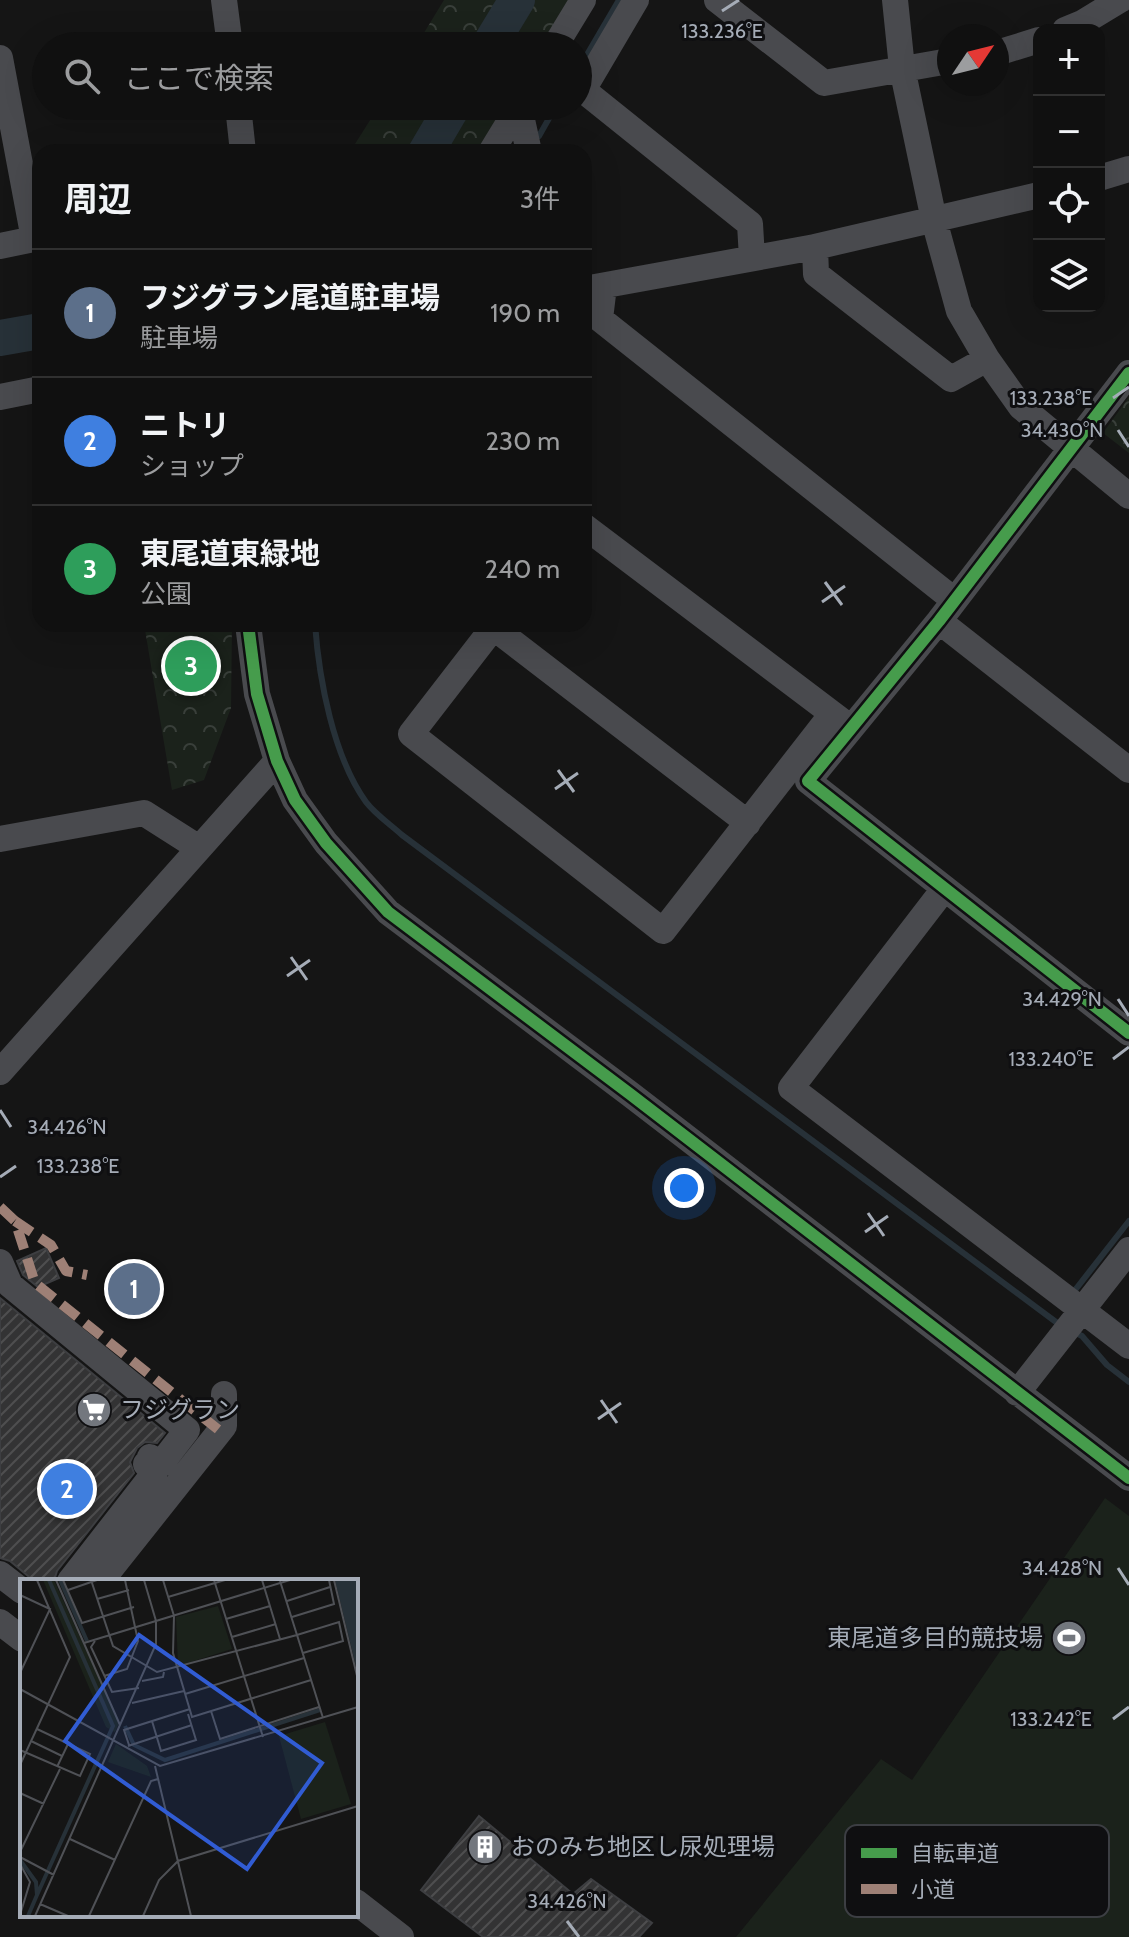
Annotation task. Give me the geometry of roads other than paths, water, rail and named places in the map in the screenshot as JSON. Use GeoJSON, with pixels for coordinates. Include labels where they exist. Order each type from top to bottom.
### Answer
{"type":"FeatureCollection","features":[{"type":"Feature","properties":{"kind":"street"},"geometry":{"type":"LineString","coordinates":[[224,0],[228,32]]}},
{"type":"Feature","properties":{"kind":"street"},"geometry":{"type":"LineString","coordinates":[[564,32],[583,0]]}},
{"type":"Feature","properties":{"kind":"street"},"geometry":{"type":"LineString","coordinates":[[592,75],[636,0]]}},
{"type":"Feature","properties":{"kind":"street"},"geometry":{"type":"LineString","coordinates":[[717,0],[824,83],[937,63]]}},
{"type":"Feature","properties":{"kind":"street"},"geometry":{"type":"LineString","coordinates":[[895,0],[902,68],[934,220],[959,311],[987,359],[1021,407],[1129,496]]}},
{"type":"Feature","properties":{"kind":"street"},"geometry":{"type":"LineString","coordinates":[[1080,24],[1120,0]]}},
{"type":"Feature","properties":{"kind":"street"},"geometry":{"type":"LineString","coordinates":[[1009,49],[1033,42]]}},
{"type":"Feature","properties":{"kind":"street"},"geometry":{"type":"LineString","coordinates":[[0,58],[32,228]]}},
{"type":"Feature","properties":{"kind":"street"},"geometry":{"type":"LineString","coordinates":[[592,97],[750,224],[752,258]]}},
{"type":"Feature","properties":{"kind":"street"},"geometry":{"type":"LineString","coordinates":[[240,120],[242,144]]}},
{"type":"Feature","properties":{"kind":"street"},"geometry":{"type":"LineString","coordinates":[[496,144],[510,120]]}},
{"type":"Feature","properties":{"kind":"street"},"geometry":{"type":"LineString","coordinates":[[522,120],[527,144]]}},
{"type":"Feature","properties":{"kind":"street"},"geometry":{"type":"LineString","coordinates":[[1105,176],[1129,169]]}},
{"type":"Feature","properties":{"kind":"street"},"geometry":{"type":"LineString","coordinates":[[1033,196],[815,247],[594,288],[600,319],[1129,770]]}},
{"type":"Feature","properties":{"kind":"street"},"geometry":{"type":"LineString","coordinates":[[0,246],[32,239]]}},
{"type":"Feature","properties":{"kind":"street"},"geometry":{"type":"LineString","coordinates":[[815,247],[816,274],[951,379],[987,359]]}},
{"type":"Feature","properties":{"kind":"street"},"geometry":{"type":"LineString","coordinates":[[488,632],[411,734],[663,931],[748,823],[946,611],[1129,373]]}},
{"type":"Feature","properties":{"kind":"street"},"geometry":{"type":"LineString","coordinates":[[0,397],[32,391]]}},
{"type":"Feature","properties":{"kind":"street"},"geometry":{"type":"LineString","coordinates":[[592,532],[842,721]]}},
{"type":"Feature","properties":{"kind":"street"},"geometry":{"type":"LineString","coordinates":[[249,632],[257,694],[277,761],[295,800],[326,843],[388,912],[1129,1478]]}},
{"type":"Feature","properties":{"kind":"street"},"geometry":{"type":"LineString","coordinates":[[502,632],[748,823]]}},
{"type":"Feature","properties":{"kind":"street"},"geometry":{"type":"LineString","coordinates":[[842,721],[808,781],[1129,1033]]}},
{"type":"Feature","properties":{"kind":"street"},"geometry":{"type":"LineString","coordinates":[[0,1072],[277,761]]}},
{"type":"Feature","properties":{"kind":"street"},"geometry":{"type":"LineString","coordinates":[[0,839],[144,813],[199,848]]}},
{"type":"Feature","properties":{"kind":"street"},"geometry":{"type":"LineString","coordinates":[[944,889],[791,1088],[1070,1314],[1129,1346]]}},
{"type":"Feature","properties":{"kind":"street"},"geometry":{"type":"LineString","coordinates":[[1017,1393],[1070,1314],[1129,1250]]}},
{"type":"Feature","properties":{"kind":"street"},"geometry":{"type":"LineString","coordinates":[[0,1262],[10,1285],[187,1430],[160,1465],[148,1461],[155,1472],[72,1579]]}},
{"type":"Feature","properties":{"kind":"street"},"geometry":{"type":"LineString","coordinates":[[103,1579],[224,1426],[224,1394]]}},
{"type":"Feature","properties":{"kind":"street"},"geometry":{"type":"LineString","coordinates":[[0,1574],[20,1589]]}},
{"type":"Feature","properties":{"kind":"street"},"geometry":{"type":"LineString","coordinates":[[0,1622],[20,1637]]}},
{"type":"Feature","properties":{"kind":"street"},"geometry":{"type":"LineString","coordinates":[[358,1904],[401,1937]]}},
{"type":"Feature","properties":{"kind":"waterway"},"geometry":{"type":"LineString","coordinates":[[498,32],[517,0]]}},
{"type":"Feature","properties":{"kind":"waterway"},"geometry":{"type":"LineString","coordinates":[[592,46],[619,0]]}},
{"type":"Feature","properties":{"kind":"waterway"},"geometry":{"type":"LineString","coordinates":[[431,144],[445,120]]}},
{"type":"Feature","properties":{"kind":"waterway"},"geometry":{"type":"LineString","coordinates":[[539,136],[548,120]]}},
{"type":"Feature","properties":{"kind":"waterway"},"geometry":{"type":"LineString","coordinates":[[0,338],[32,332]]}},
{"type":"Feature","properties":{"kind":"waterway"},"geometry":{"type":"LineString","coordinates":[[316,632],[324,692],[336,740],[354,783],[374,811],[402,835],[1060,1325]]}},
{"type":"Feature","properties":{"kind":"waterway"},"geometry":{"type":"LineString","coordinates":[[1072,1294],[1129,1221]]}},
{"type":"Feature","properties":{"kind":"waterway"},"geometry":{"type":"LineString","coordinates":[[1074,1332],[1082,1336],[1107,1365],[1129,1382]]}},
{"type":"Feature","properties":{"kind":"place","name":"東尾道東緑地"},"geometry":{"type":"Point","coordinates":[191,666]}},
{"type":"Feature","properties":{"kind":"place","name":"フジグラン尾道駐車場"},"geometry":{"type":"Point","coordinates":[134,1289]}},
{"type":"Feature","properties":{"kind":"place","name":"フジグラン"},"geometry":{"type":"Point","coordinates":[94,1410]}},
{"type":"Feature","properties":{"kind":"place","name":"ニトリ"},"geometry":{"type":"Point","coordinates":[67,1489]}},
{"type":"Feature","properties":{"kind":"place","name":"東尾道多目的競技場"},"geometry":{"type":"Point","coordinates":[1069,1638]}},
{"type":"Feature","properties":{"kind":"place","name":"おのみち地区し尿処理場"},"geometry":{"type":"Point","coordinates":[485,1847]}}]}
